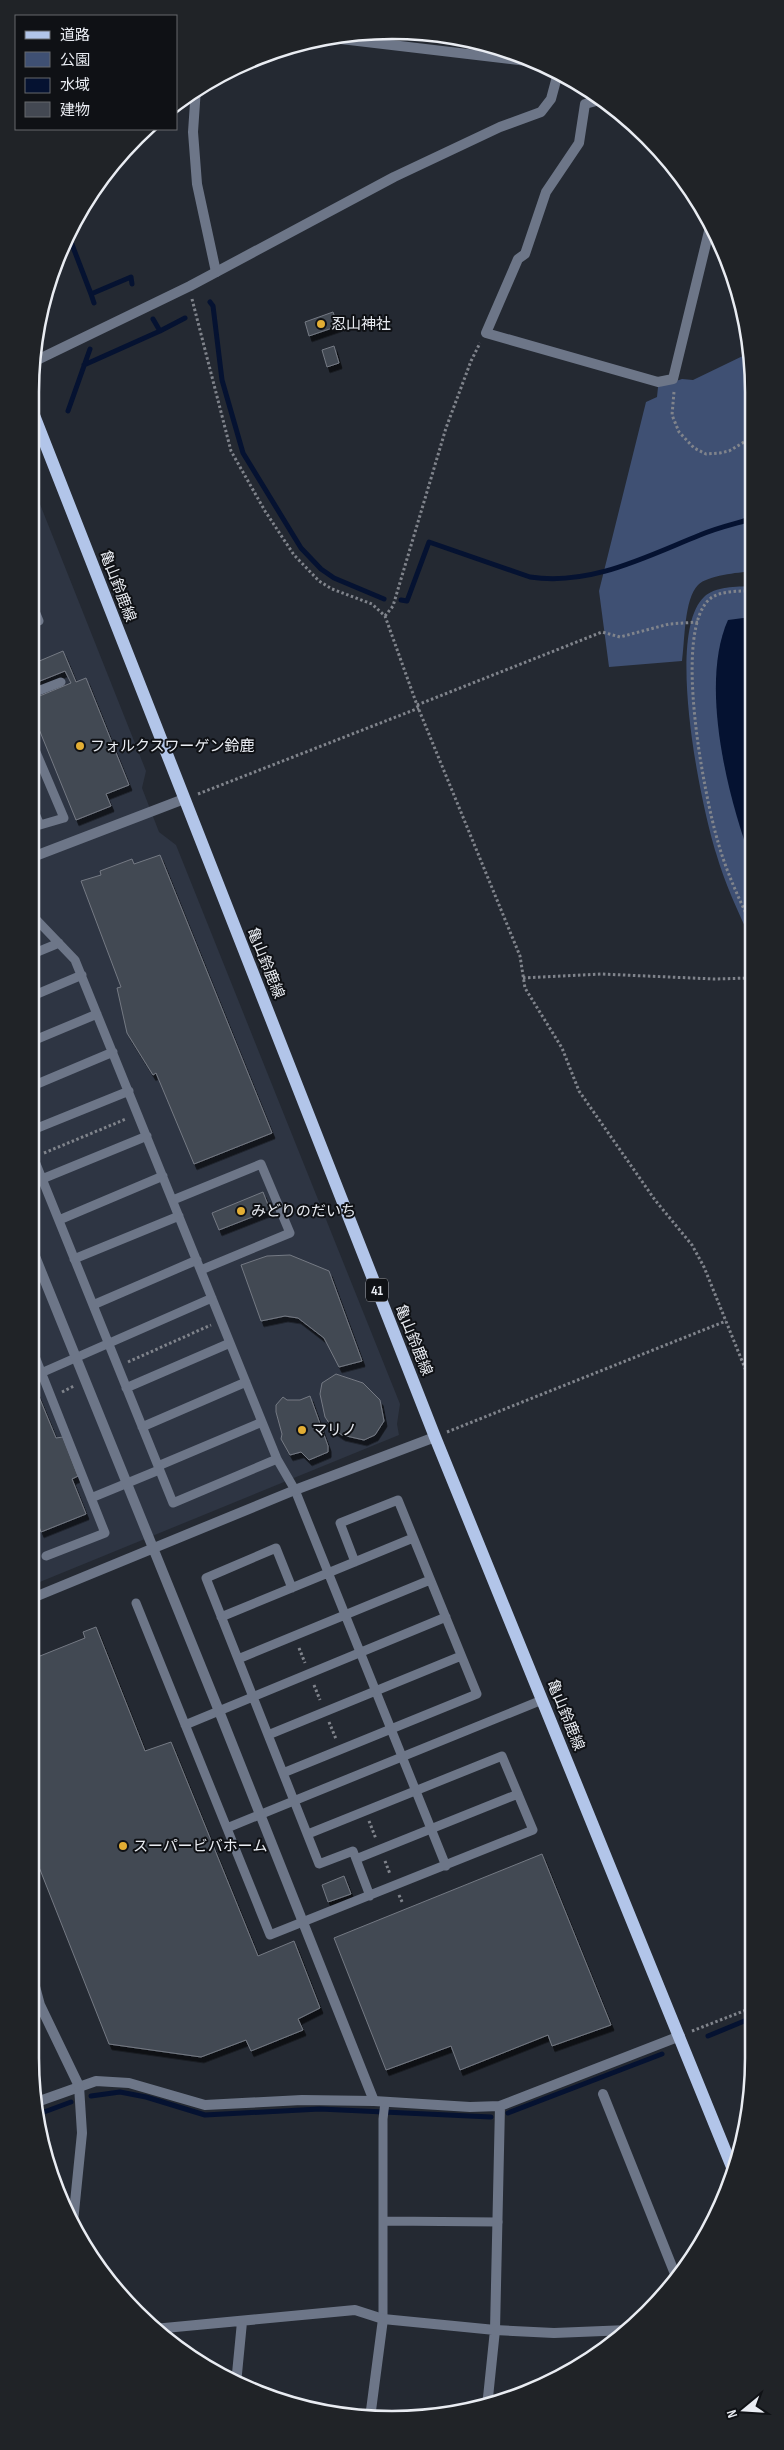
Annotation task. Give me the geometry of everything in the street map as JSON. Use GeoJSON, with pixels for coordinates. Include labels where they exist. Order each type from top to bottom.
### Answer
{"type":"FeatureCollection","features":[{"type":"Feature","properties":{"kind":"main road","name":"亀山鈴鹿線"},"geometry":{"type":"LineString","coordinates":[[39,428],[435,1437],[730,2161]]}},
{"type":"Feature","properties":{"kind":"street"},"geometry":{"type":"LineString","coordinates":[[358,41],[511,59]]}},
{"type":"Feature","properties":{"kind":"street"},"geometry":{"type":"LineString","coordinates":[[41,358],[190,286],[394,177],[500,127],[541,112],[551,99],[556,79]]}},
{"type":"Feature","properties":{"kind":"street"},"geometry":{"type":"LineString","coordinates":[[195,99],[193,132],[197,184],[216,272]]}},
{"type":"Feature","properties":{"kind":"street"},"geometry":{"type":"LineString","coordinates":[[593,102],[585,104],[579,143],[546,192],[525,254],[518,259],[486,333],[658,382],[673,379],[708,233]]}},
{"type":"Feature","properties":{"kind":"street"},"geometry":{"type":"LineString","coordinates":[[39,855],[184,799]]}},
{"type":"Feature","properties":{"kind":"street"},"geometry":{"type":"LineString","coordinates":[[39,1266],[374,2101]]}},
{"type":"Feature","properties":{"kind":"street"},"geometry":{"type":"LineString","coordinates":[[39,1595],[295,1490],[435,1437]]}},
{"type":"Feature","properties":{"kind":"street"},"geometry":{"type":"LineString","coordinates":[[39,2001],[79,2086],[82,2133],[74,2212]]}},
{"type":"Feature","properties":{"kind":"street"},"geometry":{"type":"LineString","coordinates":[[42,2100],[96,2081],[129,2083],[205,2105],[302,2100],[374,2101],[470,2107],[500,2106],[680,2036]]}},
{"type":"Feature","properties":{"kind":"street"},"geometry":{"type":"LineString","coordinates":[[603,2094],[674,2271]]}},
{"type":"Feature","properties":{"kind":"street"},"geometry":{"type":"LineString","coordinates":[[488,2398],[495,2330],[500,2106]]}},
{"type":"Feature","properties":{"kind":"street"},"geometry":{"type":"LineString","coordinates":[[164,2328],[355,2310],[383,2319],[495,2330],[554,2333],[617,2330]]}},
{"type":"Feature","properties":{"kind":"street"},"geometry":{"type":"LineString","coordinates":[[371,2410],[383,2319]]}},
{"type":"Feature","properties":{"kind":"street"},"geometry":{"type":"LineString","coordinates":[[237,2375],[242,2322]]}},
{"type":"Feature","properties":{"kind":"lane"},"geometry":{"type":"LineString","coordinates":[[39,691],[61,682]]}},
{"type":"Feature","properties":{"kind":"lane"},"geometry":{"type":"LineString","coordinates":[[39,759],[64,818],[40,825],[39,823]]}},
{"type":"Feature","properties":{"kind":"lane"},"geometry":{"type":"LineString","coordinates":[[39,922],[76,960],[277,1459],[295,1490],[446,1866]]}},
{"type":"Feature","properties":{"kind":"lane"},"geometry":{"type":"LineString","coordinates":[[39,951],[59,943]]}},
{"type":"Feature","properties":{"kind":"lane"},"geometry":{"type":"LineString","coordinates":[[39,993],[82,976]]}},
{"type":"Feature","properties":{"kind":"lane"},"geometry":{"type":"LineString","coordinates":[[39,1038],[97,1014]]}},
{"type":"Feature","properties":{"kind":"lane"},"geometry":{"type":"LineString","coordinates":[[39,1083],[113,1052]]}},
{"type":"Feature","properties":{"kind":"lane"},"geometry":{"type":"LineString","coordinates":[[39,1128],[128,1091]]}},
{"type":"Feature","properties":{"kind":"lane"},"geometry":{"type":"LineString","coordinates":[[42,1179],[146,1136]]}},
{"type":"Feature","properties":{"kind":"lane"},"geometry":{"type":"LineString","coordinates":[[173,1200],[261,1164],[290,1233],[201,1270]]}},
{"type":"Feature","properties":{"kind":"lane"},"geometry":{"type":"LineString","coordinates":[[39,1171],[173,1503],[277,1459]]}},
{"type":"Feature","properties":{"kind":"lane"},"geometry":{"type":"LineString","coordinates":[[59,1220],[163,1176]]}},
{"type":"Feature","properties":{"kind":"lane"},"geometry":{"type":"LineString","coordinates":[[74,1259],[179,1216]]}},
{"type":"Feature","properties":{"kind":"lane"},"geometry":{"type":"LineString","coordinates":[[93,1304],[197,1260]]}},
{"type":"Feature","properties":{"kind":"lane"},"geometry":{"type":"LineString","coordinates":[[42,1373],[212,1298]]}},
{"type":"Feature","properties":{"kind":"lane"},"geometry":{"type":"LineString","coordinates":[[126,1388],[230,1343]]}},
{"type":"Feature","properties":{"kind":"lane"},"geometry":{"type":"LineString","coordinates":[[39,1366],[105,1533],[46,1556]]}},
{"type":"Feature","properties":{"kind":"lane"},"geometry":{"type":"LineString","coordinates":[[142,1426],[246,1382]]}},
{"type":"Feature","properties":{"kind":"lane"},"geometry":{"type":"LineString","coordinates":[[91,1498],[262,1422]]}},
{"type":"Feature","properties":{"kind":"lane"},"geometry":{"type":"LineString","coordinates":[[283,1772],[477,1694],[398,1500],[340,1523],[355,1562]]}},
{"type":"Feature","properties":{"kind":"lane"},"geometry":{"type":"LineString","coordinates":[[221,1616],[414,1538]]}},
{"type":"Feature","properties":{"kind":"lane"},"geometry":{"type":"LineString","coordinates":[[292,1588],[276,1548],[206,1578],[319,1864],[353,1851],[370,1896]]}},
{"type":"Feature","properties":{"kind":"lane"},"geometry":{"type":"LineString","coordinates":[[238,1658],[430,1580]]}},
{"type":"Feature","properties":{"kind":"lane"},"geometry":{"type":"LineString","coordinates":[[136,1603],[270,1935],[533,1830],[502,1756],[308,1834]]}},
{"type":"Feature","properties":{"kind":"lane"},"geometry":{"type":"LineString","coordinates":[[185,1725],[446,1617]]}},
{"type":"Feature","properties":{"kind":"lane"},"geometry":{"type":"LineString","coordinates":[[268,1735],[461,1656]]}},
{"type":"Feature","properties":{"kind":"lane"},"geometry":{"type":"LineString","coordinates":[[227,1828],[542,1700]]}},
{"type":"Feature","properties":{"kind":"lane"},"geometry":{"type":"LineString","coordinates":[[356,1859],[518,1794]]}},
{"type":"Feature","properties":{"kind":"lane"},"geometry":{"type":"LineString","coordinates":[[383,2319],[385,2221],[383,2119],[385,2102]]}},
{"type":"Feature","properties":{"kind":"lane"},"geometry":{"type":"LineString","coordinates":[[385,2221],[498,2222]]}},
{"type":"Feature","properties":{"kind":"path"},"geometry":{"type":"LineString","coordinates":[[190,286],[194,314],[231,451],[265,511],[294,555],[319,581],[332,589],[372,604],[385,616],[418,706],[520,956],[525,988],[562,1048],[579,1091],[655,1200],[692,1245],[704,1268],[745,1368]]}},
{"type":"Feature","properties":{"kind":"path"},"geometry":{"type":"LineString","coordinates":[[385,616],[393,606],[446,428],[471,361],[486,333]]}},
{"type":"Feature","properties":{"kind":"path"},"geometry":{"type":"LineString","coordinates":[[673,379],[672,415],[679,432],[694,448],[706,454],[720,453],[729,451],[745,442]]}},
{"type":"Feature","properties":{"kind":"path"},"geometry":{"type":"LineString","coordinates":[[745,592],[712,597],[707,601],[693,637],[692,668],[696,736],[701,773],[718,842],[745,911]]}},
{"type":"Feature","properties":{"kind":"path"},"geometry":{"type":"LineString","coordinates":[[184,799],[602,632],[620,637],[669,624],[698,622]]}},
{"type":"Feature","properties":{"kind":"path"},"geometry":{"type":"LineString","coordinates":[[523,978],[601,974],[714,979],[745,978]]}},
{"type":"Feature","properties":{"kind":"path"},"geometry":{"type":"LineString","coordinates":[[39,1150],[138,1114]]}},
{"type":"Feature","properties":{"kind":"path"},"geometry":{"type":"LineString","coordinates":[[118,1367],[222,1321]]}},
{"type":"Feature","properties":{"kind":"path"},"geometry":{"type":"LineString","coordinates":[[435,1437],[726,1321]]}},
{"type":"Feature","properties":{"kind":"path"},"geometry":{"type":"LineString","coordinates":[[51,1396],[85,1381]]}},
{"type":"Feature","properties":{"kind":"path"},"geometry":{"type":"LineString","coordinates":[[680,2036],[745,2010]]}},
{"type":"Feature","properties":{"kind":"shaded area"},"geometry":{"type":"Polygon","coordinates":[[[39,502],[146,771],[142,788],[159,832],[176,845],[400,1404],[397,1424],[399,1435],[39,1582],[39,502]]]}},
{"type":"Feature","properties":{"kind":"green space"},"geometry":{"type":"Polygon","coordinates":[[[743,356],[745,392],[745,572],[709,579],[698,585],[693,591],[686,621],[682,661],[609,667],[599,591],[646,402],[657,397],[658,387],[682,379],[693,380],[743,356]]]}},
{"type":"Feature","properties":{"kind":"green space"},"geometry":{"type":"Polygon","coordinates":[[[745,586],[745,926],[720,864],[702,798],[695,761],[687,682],[687,646],[693,617],[704,597],[709,593],[733,587],[745,586]]]}},
{"type":"Feature","properties":{"kind":"water"},"geometry":{"type":"Polygon","coordinates":[[[745,618],[745,842],[726,775],[717,708],[716,676],[720,646],[728,620],[745,618]]]}},
{"type":"Feature","properties":{"kind":"building","name":"忍山神社"},"geometry":{"type":"Polygon","coordinates":[[[333,312],[338,326],[309,336],[305,322],[333,312]]]}},
{"type":"Feature","properties":{"kind":"building"},"geometry":{"type":"Polygon","coordinates":[[[334,346],[339,363],[327,367],[322,350],[334,346]]]}},
{"type":"Feature","properties":{"kind":"building","name":"フォルクスワーゲン鈴鹿"},"geometry":{"type":"Polygon","coordinates":[[[63,651],[76,682],[86,678],[129,785],[106,794],[111,806],[76,820],[39,729],[39,696],[71,683],[65,671],[39,681],[39,661],[63,651]]]}},
{"type":"Feature","properties":{"kind":"building"},"geometry":{"type":"Polygon","coordinates":[[[160,855],[272,1133],[194,1164],[156,1073],[153,1075],[127,1033],[117,988],[121,987],[81,881],[101,875],[100,871],[132,859],[134,864],[160,855]]]}},
{"type":"Feature","properties":{"kind":"building","name":"みどりのだいち"},"geometry":{"type":"Polygon","coordinates":[[[263,1192],[270,1210],[219,1230],[212,1213],[263,1192]]]}},
{"type":"Feature","properties":{"kind":"building"},"geometry":{"type":"Polygon","coordinates":[[[290,1255],[329,1271],[362,1361],[339,1367],[324,1338],[298,1318],[285,1316],[261,1321],[241,1265],[267,1256],[290,1255]]]}},
{"type":"Feature","properties":{"kind":"building"},"geometry":{"type":"Polygon","coordinates":[[[336,1374],[363,1383],[380,1400],[384,1421],[375,1435],[364,1440],[342,1435],[333,1429],[325,1417],[320,1394],[322,1383],[336,1374]]]}},
{"type":"Feature","properties":{"kind":"building","name":"マリノ"},"geometry":{"type":"Polygon","coordinates":[[[310,1396],[328,1446],[328,1452],[309,1460],[301,1452],[290,1455],[281,1439],[282,1434],[276,1405],[283,1397],[287,1400],[300,1400],[310,1396]]]}},
{"type":"Feature","properties":{"kind":"building"},"geometry":{"type":"Polygon","coordinates":[[[39,1397],[56,1438],[63,1437],[78,1476],[72,1479],[86,1514],[41,1532],[39,1527],[39,1397]]]}},
{"type":"Feature","properties":{"kind":"building","name":"スーパービバホーム"},"geometry":{"type":"Polygon","coordinates":[[[96,1627],[145,1751],[171,1742],[258,1956],[294,1941],[320,2008],[298,2019],[303,2030],[251,2051],[246,2040],[201,2057],[109,2044],[39,1867],[39,1656],[85,1638],[83,1632],[96,1627]]]}},
{"type":"Feature","properties":{"kind":"building"},"geometry":{"type":"Polygon","coordinates":[[[542,1854],[611,2025],[552,2046],[548,2035],[460,2070],[451,2046],[386,2070],[334,1938],[542,1854]]]}},
{"type":"Feature","properties":{"kind":"building"},"geometry":{"type":"Polygon","coordinates":[[[344,1876],[351,1894],[328,1902],[322,1885],[344,1876]]]}},
{"type":"Feature","properties":{"kind":"waterway"},"geometry":{"type":"LineString","coordinates":[[72,244],[91,294],[131,277],[132,284]]}},
{"type":"Feature","properties":{"kind":"waterway"},"geometry":{"type":"LineString","coordinates":[[91,294],[94,303]]}},
{"type":"Feature","properties":{"kind":"waterway"},"geometry":{"type":"LineString","coordinates":[[210,302],[213,306],[222,380],[243,453],[301,548],[321,569],[334,578],[384,599]]}},
{"type":"Feature","properties":{"kind":"waterway"},"geometry":{"type":"LineString","coordinates":[[153,319],[160,331],[185,318]]}},
{"type":"Feature","properties":{"kind":"waterway"},"geometry":{"type":"LineString","coordinates":[[84,365],[160,331]]}},
{"type":"Feature","properties":{"kind":"waterway"},"geometry":{"type":"LineString","coordinates":[[68,411],[90,349]]}},
{"type":"Feature","properties":{"kind":"waterway"},"geometry":{"type":"LineString","coordinates":[[401,600],[407,601],[429,542],[530,577],[553,579],[575,577],[617,568],[719,528],[745,521]]}},
{"type":"Feature","properties":{"kind":"waterway"},"geometry":{"type":"LineString","coordinates":[[708,2036],[745,2021]]}},
{"type":"Feature","properties":{"kind":"waterway"},"geometry":{"type":"LineString","coordinates":[[508,2113],[662,2054]]}},
{"type":"Feature","properties":{"kind":"waterway"},"geometry":{"type":"LineString","coordinates":[[91,2096],[120,2092],[146,2097],[205,2115],[320,2109],[491,2117]]}},
{"type":"Feature","properties":{"kind":"waterway"},"geometry":{"type":"LineString","coordinates":[[43,2112],[71,2102]]}},
{"type":"Feature","properties":{"kind":"place","name":"忍山神社"},"geometry":{"type":"Point","coordinates":[321,324]}},
{"type":"Feature","properties":{"kind":"place","name":"フォルクスワーゲン鈴鹿"},"geometry":{"type":"Point","coordinates":[80,746]}},
{"type":"Feature","properties":{"kind":"place","name":"みどりのだいち"},"geometry":{"type":"Point","coordinates":[241,1211]}},
{"type":"Feature","properties":{"kind":"place","name":"マリノ"},"geometry":{"type":"Point","coordinates":[302,1430]}},
{"type":"Feature","properties":{"kind":"place","name":"スーパービバホーム"},"geometry":{"type":"Point","coordinates":[123,1846]}}]}
